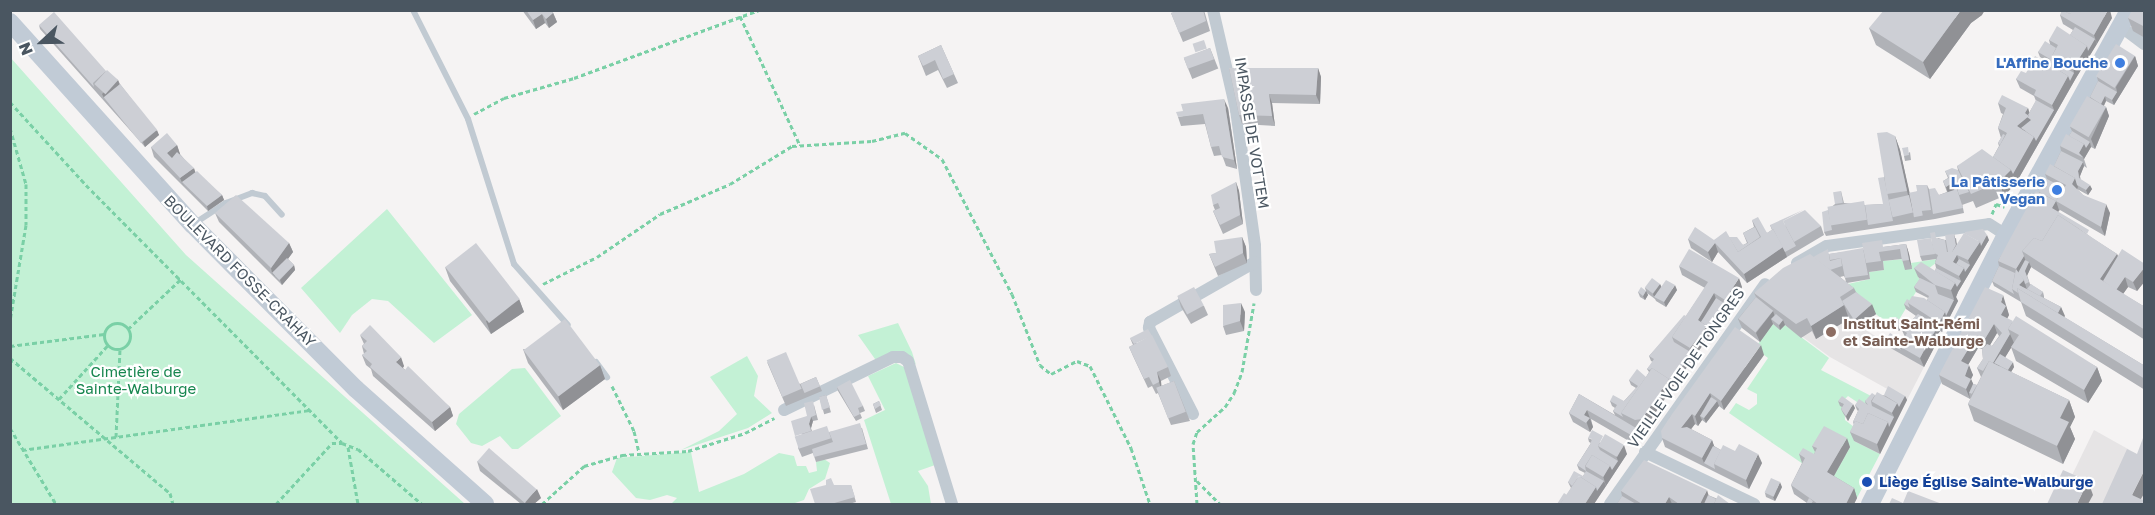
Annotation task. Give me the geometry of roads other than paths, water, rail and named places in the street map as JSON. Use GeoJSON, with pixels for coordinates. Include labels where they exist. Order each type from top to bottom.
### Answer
{"type":"FeatureCollection","features":[{"type":"Feature","properties":{"kind":"street","name":"IMPASSE DE VOTTEM"},"geometry":{"type":"LineString","coordinates":[[1213,10],[1233,90],[1255,262],[1256,290]]}},
{"type":"Feature","properties":{"kind":"street"},"geometry":{"type":"LineString","coordinates":[[1870,504],[2006,235],[2124,18],[2145,44]]}},
{"type":"Feature","properties":{"kind":"street","name":"BOULEVARD FOSSE-CRAHAY"},"geometry":{"type":"LineString","coordinates":[[10,22],[193,225],[356,388],[485,504]]}},
{"type":"Feature","properties":{"kind":"street","name":"VIEILLE VOIE DE TONGRES"},"geometry":{"type":"LineString","coordinates":[[1610,504],[1749,301],[1779,274],[1827,246],[1989,224],[2006,235]]}},
{"type":"Feature","properties":{"kind":"street"},"geometry":{"type":"LineString","coordinates":[[1193,414],[1149,328],[1150,322],[1255,262]]}},
{"type":"Feature","properties":{"kind":"street"},"geometry":{"type":"LineString","coordinates":[[784,410],[893,357],[902,357],[908,361],[952,504]]}},
{"type":"Feature","properties":{"kind":"street"},"geometry":{"type":"LineString","coordinates":[[1644,452],[1754,504]]}},
{"type":"Feature","properties":{"kind":"lane"},"geometry":{"type":"LineString","coordinates":[[413,10],[468,119],[514,264],[522,277],[536,288],[577,336]]}},
{"type":"Feature","properties":{"kind":"lane"},"geometry":{"type":"LineString","coordinates":[[193,225],[219,207],[252,193],[265,196],[282,215]]}},
{"type":"Feature","properties":{"kind":"lane"},"geometry":{"type":"LineString","coordinates":[[589,352],[607,377]]}},
{"type":"Feature","properties":{"kind":"place","name":"L'Affine Bouche"},"geometry":{"type":"Point","coordinates":[2120,63]}},
{"type":"Feature","properties":{"kind":"place","name":"La Pâtisserie Vegan"},"geometry":{"type":"Point","coordinates":[2057,190]}},
{"type":"Feature","properties":{"kind":"place","name":"Institut Saint-Rémi et Sainte-Walburge"},"geometry":{"type":"Point","coordinates":[1831,332]}},
{"type":"Feature","properties":{"kind":"place","name":"Liège Église Sainte-Walburge"},"geometry":{"type":"Point","coordinates":[1867,482]}},
{"type":"Feature","properties":{"kind":"park label","name":"Cimetière de Sainte-Walburge"},"geometry":{"type":"Point","coordinates":[136,380]}}]}
